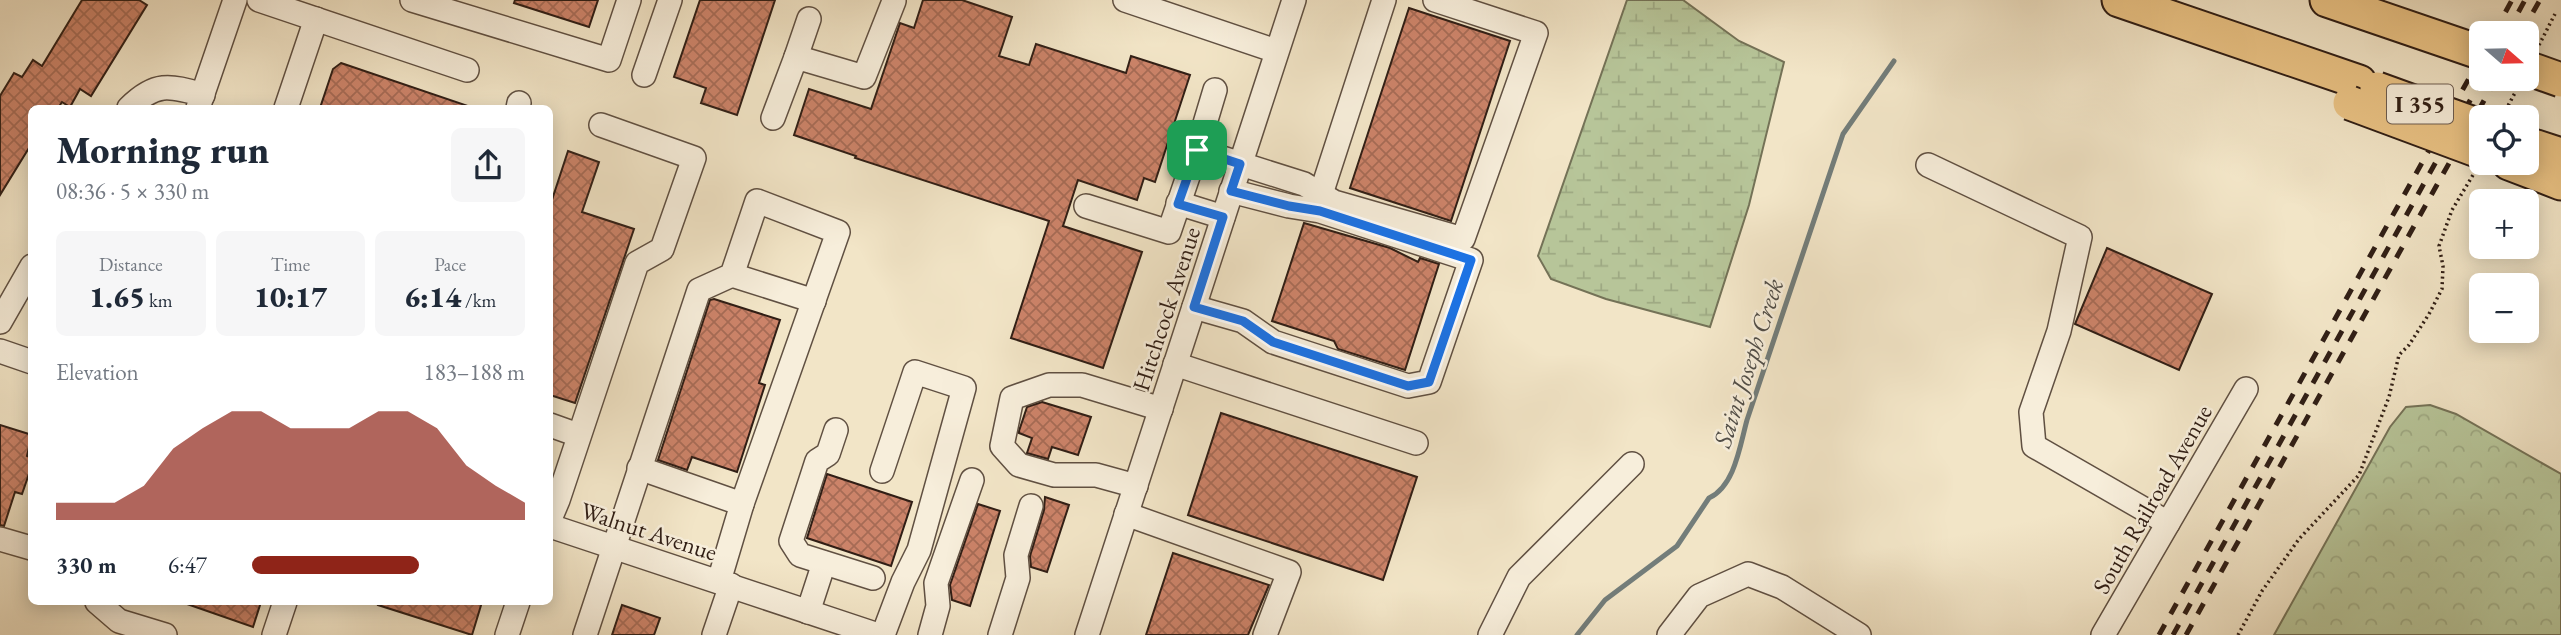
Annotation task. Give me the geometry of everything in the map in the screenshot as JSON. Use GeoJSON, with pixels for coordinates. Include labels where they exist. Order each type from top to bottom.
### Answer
{"type":"FeatureCollection","features":[{"type":"Feature","properties":{"kind":"highway","name":"I 355"},"geometry":{"type":"LineString","coordinates":[[2119,0],[2284,56],[2354,92],[2469,123]]}},
{"type":"Feature","properties":{"kind":"highway"},"geometry":{"type":"LineString","coordinates":[[2327,0],[2469,48]]}},
{"type":"Feature","properties":{"kind":"highway"},"geometry":{"type":"LineString","coordinates":[[2539,72],[2561,80]]}},
{"type":"Feature","properties":{"kind":"highway"},"geometry":{"type":"LineString","coordinates":[[2354,92],[2469,155]]}},
{"type":"Feature","properties":{"kind":"street"},"geometry":{"type":"LineString","coordinates":[[132,105],[145,93],[161,87],[175,87],[201,102],[235,0]]}},
{"type":"Feature","properties":{"kind":"street"},"geometry":{"type":"LineString","coordinates":[[259,0],[467,70]]}},
{"type":"Feature","properties":{"kind":"street"},"geometry":{"type":"LineString","coordinates":[[412,0],[609,60],[629,0]]}},
{"type":"Feature","properties":{"kind":"street"},"geometry":{"type":"LineString","coordinates":[[644,75],[670,0]]}},
{"type":"Feature","properties":{"kind":"street"},"geometry":{"type":"LineString","coordinates":[[796,57],[864,76],[897,0]]}},
{"type":"Feature","properties":{"kind":"street","name":"Hitchcock Avenue"},"geometry":{"type":"LineString","coordinates":[[1087,635],[1294,0]]}},
{"type":"Feature","properties":{"kind":"street"},"geometry":{"type":"LineString","coordinates":[[1321,194],[1384,0]]}},
{"type":"Feature","properties":{"kind":"street"},"geometry":{"type":"LineString","coordinates":[[1197,150],[1304,184],[1334,202],[1463,239],[1536,33],[1435,0]]}},
{"type":"Feature","properties":{"kind":"street"},"geometry":{"type":"LineString","coordinates":[[1141,2],[1276,51]]}},
{"type":"Feature","properties":{"kind":"street"},"geometry":{"type":"LineString","coordinates":[[286,105],[316,19]]}},
{"type":"Feature","properties":{"kind":"street"},"geometry":{"type":"LineString","coordinates":[[773,118],[809,19]]}},
{"type":"Feature","properties":{"kind":"street"},"geometry":{"type":"LineString","coordinates":[[1086,206],[1168,232],[1215,90]]}},
{"type":"Feature","properties":{"kind":"street"},"geometry":{"type":"LineString","coordinates":[[553,512],[637,263],[662,250],[694,158],[601,125]]}},
{"type":"Feature","properties":{"kind":"street"},"geometry":{"type":"LineString","coordinates":[[1928,165],[2080,237],[2059,331],[2031,412],[2034,446],[2168,523]]}},
{"type":"Feature","properties":{"kind":"street"},"geometry":{"type":"LineString","coordinates":[[1194,307],[1243,321],[1273,342],[1408,386],[1429,382],[1471,260],[1320,211],[1231,191]]}},
{"type":"Feature","properties":{"kind":"street"},"geometry":{"type":"LineString","coordinates":[[715,635],[742,505],[838,232],[757,201],[732,275]]}},
{"type":"Feature","properties":{"kind":"street"},"geometry":{"type":"LineString","coordinates":[[1178,204],[1223,217]]}},
{"type":"Feature","properties":{"kind":"street"},"geometry":{"type":"LineString","coordinates":[[0,322],[28,273]]}},
{"type":"Feature","properties":{"kind":"street"},"geometry":{"type":"LineString","coordinates":[[585,635],[699,290],[732,275],[814,301]]}},
{"type":"Feature","properties":{"kind":"street"},"geometry":{"type":"LineString","coordinates":[[0,351],[28,361]]}},
{"type":"Feature","properties":{"kind":"street"},"geometry":{"type":"LineString","coordinates":[[1175,364],[1416,443]]}},
{"type":"Feature","properties":{"kind":"street"},"geometry":{"type":"LineString","coordinates":[[881,471],[915,372],[964,387],[919,550],[903,582],[884,635]]}},
{"type":"Feature","properties":{"kind":"street"},"geometry":{"type":"LineString","coordinates":[[1136,486],[1096,475],[1054,475],[1019,465],[1002,446],[1012,398],[1049,385],[1082,385],[1161,409]]}},
{"type":"Feature","properties":{"kind":"street","name":"South Railroad Avenue"},"geometry":{"type":"LineString","coordinates":[[2103,635],[2246,389]]}},
{"type":"Feature","properties":{"kind":"street"},"geometry":{"type":"LineString","coordinates":[[553,426],[578,435]]}},
{"type":"Feature","properties":{"kind":"street"},"geometry":{"type":"LineString","coordinates":[[836,430],[828,454],[817,461],[791,541],[800,555],[873,578]]}},
{"type":"Feature","properties":{"kind":"street"},"geometry":{"type":"LineString","coordinates":[[1490,635],[1519,577],[1632,464]]}},
{"type":"Feature","properties":{"kind":"street"},"geometry":{"type":"LineString","coordinates":[[639,468],[742,505]]}},
{"type":"Feature","properties":{"kind":"street"},"geometry":{"type":"LineString","coordinates":[[930,635],[938,606],[936,583],[972,480]]}},
{"type":"Feature","properties":{"kind":"street"},"geometry":{"type":"LineString","coordinates":[[1000,635],[1018,578],[1016,555],[1031,506]]}},
{"type":"Feature","properties":{"kind":"street"},"geometry":{"type":"LineString","coordinates":[[1126,514],[1289,572],[1265,635]]}},
{"type":"Feature","properties":{"kind":"street","name":"Walnut Avenue"},"geometry":{"type":"LineString","coordinates":[[553,527],[878,635]]}},
{"type":"Feature","properties":{"kind":"street"},"geometry":{"type":"LineString","coordinates":[[0,540],[28,547]]}},
{"type":"Feature","properties":{"kind":"street"},"geometry":{"type":"LineString","coordinates":[[808,612],[824,563]]}},
{"type":"Feature","properties":{"kind":"street"},"geometry":{"type":"LineString","coordinates":[[1669,635],[1699,596],[1748,573],[1782,587],[1859,635]]}},
{"type":"Feature","properties":{"kind":"street"},"geometry":{"type":"LineString","coordinates":[[99,605],[117,628],[165,635]]}},
{"type":"Feature","properties":{"kind":"street"},"geometry":{"type":"LineString","coordinates":[[274,635],[284,605]]}},
{"type":"Feature","properties":{"kind":"street"},"geometry":{"type":"LineString","coordinates":[[507,635],[517,605]]}},
{"type":"Feature","properties":{"kind":"path"},"geometry":{"type":"LineString","coordinates":[[2539,45],[2555,14]]}},
{"type":"Feature","properties":{"kind":"path"},"geometry":{"type":"LineString","coordinates":[[2238,635],[2262,591],[2299,539],[2359,475],[2389,397],[2399,355],[2409,345],[2442,289],[2440,246],[2452,210],[2471,175]]}},
{"type":"Feature","properties":{"kind":"green space"},"geometry":{"type":"Polygon","coordinates":[[[1627,0],[1683,0],[1739,41],[1784,62],[1749,205],[1710,327],[1606,299],[1551,279],[1538,256],[1627,0]]]}},
{"type":"Feature","properties":{"kind":"green space"},"geometry":{"type":"Polygon","coordinates":[[[2430,405],[2456,414],[2561,474],[2561,635],[2274,635],[2390,427],[2406,407],[2430,405]]]}},
{"type":"Feature","properties":{"kind":"building"},"geometry":{"type":"Polygon","coordinates":[[[82,0],[139,0],[147,5],[91,96],[80,89],[71,105],[62,102],[60,105],[28,105],[28,150],[0,195],[0,96],[14,73],[22,77],[33,60],[42,66],[82,0]]]}},
{"type":"Feature","properties":{"kind":"building"},"geometry":{"type":"Polygon","coordinates":[[[515,0],[598,0],[589,27],[514,3],[515,0]]]}},
{"type":"Feature","properties":{"kind":"building"},"geometry":{"type":"Polygon","coordinates":[[[700,0],[775,0],[737,115],[701,103],[706,88],[674,77],[700,0]]]}},
{"type":"Feature","properties":{"kind":"building"},"geometry":{"type":"Polygon","coordinates":[[[923,0],[962,0],[1012,17],[999,56],[1029,65],[1036,44],[1126,73],[1131,56],[1190,75],[1155,182],[1144,178],[1137,200],[1078,180],[1063,226],[1142,252],[1103,368],[1011,338],[1049,221],[855,158],[856,156],[794,135],[809,89],[871,109],[900,23],[914,28],[923,0]]]}},
{"type":"Feature","properties":{"kind":"building"},"geometry":{"type":"Polygon","coordinates":[[[1409,8],[1510,41],[1451,221],[1350,188],[1409,8]]]}},
{"type":"Feature","properties":{"kind":"building"},"geometry":{"type":"Polygon","coordinates":[[[341,63],[465,105],[321,105],[333,69],[341,63]]]}},
{"type":"Feature","properties":{"kind":"building"},"geometry":{"type":"Polygon","coordinates":[[[568,151],[599,162],[582,212],[634,229],[575,403],[553,396],[553,197],[568,151]]]}},
{"type":"Feature","properties":{"kind":"building"},"geometry":{"type":"Polygon","coordinates":[[[1304,223],[1390,248],[1418,262],[1420,258],[1439,264],[1405,370],[1338,349],[1334,341],[1272,321],[1304,223]]]}},
{"type":"Feature","properties":{"kind":"building"},"geometry":{"type":"Polygon","coordinates":[[[2107,248],[2212,294],[2179,370],[2075,324],[2107,248]]]}},
{"type":"Feature","properties":{"kind":"building"},"geometry":{"type":"Polygon","coordinates":[[[710,300],[780,320],[759,383],[765,385],[737,472],[692,457],[687,470],[658,460],[710,300]]]}},
{"type":"Feature","properties":{"kind":"building"},"geometry":{"type":"Polygon","coordinates":[[[1042,402],[1091,417],[1078,455],[1052,447],[1048,459],[1027,453],[1032,438],[1019,431],[1027,407],[1042,402]]]}},
{"type":"Feature","properties":{"kind":"building"},"geometry":{"type":"Polygon","coordinates":[[[1221,413],[1417,477],[1383,580],[1188,515],[1221,413]]]}},
{"type":"Feature","properties":{"kind":"building"},"geometry":{"type":"Polygon","coordinates":[[[0,425],[28,434],[28,477],[22,494],[15,492],[4,526],[0,525],[0,425]]]}},
{"type":"Feature","properties":{"kind":"building"},"geometry":{"type":"Polygon","coordinates":[[[827,474],[912,502],[891,566],[807,538],[827,474]]]}},
{"type":"Feature","properties":{"kind":"building"},"geometry":{"type":"Polygon","coordinates":[[[1045,497],[1069,505],[1047,572],[1031,567],[1030,556],[1044,510],[1045,497]]]}},
{"type":"Feature","properties":{"kind":"building"},"geometry":{"type":"Polygon","coordinates":[[[978,504],[1000,511],[970,606],[952,600],[950,585],[978,504]]]}},
{"type":"Feature","properties":{"kind":"building"},"geometry":{"type":"Polygon","coordinates":[[[1173,553],[1269,585],[1248,635],[1146,635],[1173,553]]]}},
{"type":"Feature","properties":{"kind":"building"},"geometry":{"type":"Polygon","coordinates":[[[190,605],[260,605],[253,627],[190,605]]]}},
{"type":"Feature","properties":{"kind":"building"},"geometry":{"type":"Polygon","coordinates":[[[378,605],[481,605],[472,635],[378,605]]]}},
{"type":"Feature","properties":{"kind":"building"},"geometry":{"type":"Polygon","coordinates":[[[622,605],[660,618],[654,635],[612,635],[622,605]]]}},
{"type":"Feature","properties":{"kind":"waterway","name":"Saint Joseph Creek"},"geometry":{"type":"LineString","coordinates":[[1577,635],[1605,600],[1677,546],[1709,498],[1718,492],[1731,475],[1843,134],[1894,61]]}},
{"type":"Feature","properties":{"kind":"railway"},"geometry":{"type":"LineString","coordinates":[[2501,21],[2512,0]]}},
{"type":"Feature","properties":{"kind":"railway"},"geometry":{"type":"LineString","coordinates":[[2514,21],[2525,0]]}},
{"type":"Feature","properties":{"kind":"railway"},"geometry":{"type":"LineString","coordinates":[[2528,21],[2540,0]]}},
{"type":"Feature","properties":{"kind":"railway"},"geometry":{"type":"LineString","coordinates":[[2159,635],[2469,78]]}},
{"type":"Feature","properties":{"kind":"railway"},"geometry":{"type":"LineString","coordinates":[[2173,635],[2475,91]]}},
{"type":"Feature","properties":{"kind":"railway"},"geometry":{"type":"LineString","coordinates":[[2186,635],[2489,91]]}},
{"type":"Feature","properties":{"kind":"route"},"geometry":{"type":"LineString","coordinates":[[1197,150],[1240,164],[1231,191],[1320,211],[1471,260],[1429,382],[1408,386],[1273,342],[1243,321],[1194,307],[1223,217],[1178,204],[1197,150]]}}]}
